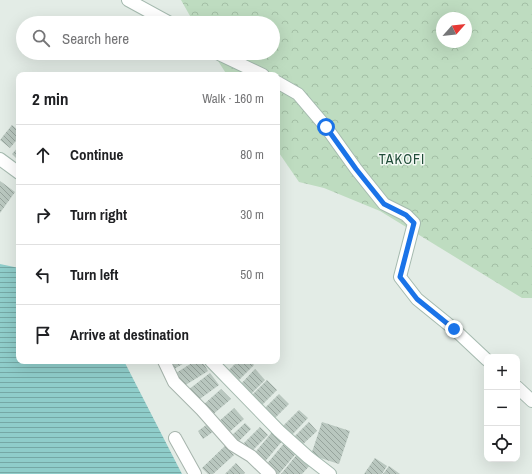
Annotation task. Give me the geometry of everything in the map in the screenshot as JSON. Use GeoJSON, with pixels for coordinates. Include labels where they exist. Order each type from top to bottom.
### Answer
{"type":"FeatureCollection","features":[{"type":"Feature","properties":{"kind":"street"},"geometry":{"type":"LineString","coordinates":[[128,0],[157,16]]}},
{"type":"Feature","properties":{"kind":"street"},"geometry":{"type":"LineString","coordinates":[[232,60],[258,72]]}},
{"type":"Feature","properties":{"kind":"street"},"geometry":{"type":"LineString","coordinates":[[280,84],[298,94],[326,127],[356,169],[384,204],[406,215],[414,223],[400,277],[417,299],[454,329],[484,357]]}},
{"type":"Feature","properties":{"kind":"street"},"geometry":{"type":"LineString","coordinates":[[0,159],[16,171]]}},
{"type":"Feature","properties":{"kind":"street"},"geometry":{"type":"LineString","coordinates":[[165,364],[174,382],[202,410],[233,445],[251,456],[270,474]]}},
{"type":"Feature","properties":{"kind":"street"},"geometry":{"type":"LineString","coordinates":[[214,364],[279,431],[330,474]]}},
{"type":"Feature","properties":{"kind":"street"},"geometry":{"type":"LineString","coordinates":[[520,390],[532,401]]}},
{"type":"Feature","properties":{"kind":"street"},"geometry":{"type":"LineString","coordinates":[[175,438],[195,474]]}},
{"type":"Feature","properties":{"kind":"green space"},"geometry":{"type":"Polygon","coordinates":[[[181,0],[532,0],[532,298],[522,298],[380,211],[324,188],[299,182],[280,154],[280,72],[225,72],[217,60],[280,60],[280,16],[190,16],[181,0]]]}},
{"type":"Feature","properties":{"kind":"water"},"geometry":{"type":"Polygon","coordinates":[[[0,264],[16,267],[16,364],[126,364],[182,474],[0,474],[0,264]]]}},
{"type":"Feature","properties":{"kind":"building"},"geometry":{"type":"Polygon","coordinates":[[[12,125],[16,128],[16,141],[10,148],[0,140],[12,125]]]}},
{"type":"Feature","properties":{"kind":"building"},"geometry":{"type":"Polygon","coordinates":[[[16,149],[16,158],[12,154],[16,149]]]}},
{"type":"Feature","properties":{"kind":"building"},"geometry":{"type":"Polygon","coordinates":[[[0,181],[15,192],[0,213],[0,181]]]}},
{"type":"Feature","properties":{"kind":"building"},"geometry":{"type":"Polygon","coordinates":[[[171,364],[183,364],[174,369],[171,364]]]}},
{"type":"Feature","properties":{"kind":"building"},"geometry":{"type":"Polygon","coordinates":[[[190,364],[204,364],[208,371],[184,386],[176,373],[190,364]]]}},
{"type":"Feature","properties":{"kind":"building"},"geometry":{"type":"Polygon","coordinates":[[[235,364],[254,365],[239,380],[229,370],[235,364]]]}},
{"type":"Feature","properties":{"kind":"building"},"geometry":{"type":"Polygon","coordinates":[[[255,369],[265,380],[250,395],[240,385],[255,369]]]}},
{"type":"Feature","properties":{"kind":"building"},"geometry":{"type":"Polygon","coordinates":[[[210,373],[219,385],[197,401],[188,390],[210,373]]]}},
{"type":"Feature","properties":{"kind":"building"},"geometry":{"type":"Polygon","coordinates":[[[267,380],[277,390],[262,405],[252,395],[267,380]]]}},
{"type":"Feature","properties":{"kind":"building"},"geometry":{"type":"Polygon","coordinates":[[[221,389],[231,399],[211,416],[202,406],[221,389]]]}},
{"type":"Feature","properties":{"kind":"building"},"geometry":{"type":"Polygon","coordinates":[[[279,394],[289,404],[274,419],[264,409],[279,394]]]}},
{"type":"Feature","properties":{"kind":"building"},"geometry":{"type":"Polygon","coordinates":[[[234,408],[244,419],[226,435],[216,424],[234,408]]]}},
{"type":"Feature","properties":{"kind":"building"},"geometry":{"type":"Polygon","coordinates":[[[299,410],[308,418],[291,436],[282,427],[299,410]]]}},
{"type":"Feature","properties":{"kind":"building"},"geometry":{"type":"Polygon","coordinates":[[[309,422],[317,431],[301,446],[293,438],[309,422]]]}},
{"type":"Feature","properties":{"kind":"building"},"geometry":{"type":"Polygon","coordinates":[[[322,422],[350,431],[339,464],[311,455],[322,422]]]}},
{"type":"Feature","properties":{"kind":"building"},"geometry":{"type":"Polygon","coordinates":[[[209,423],[214,431],[203,439],[198,431],[209,423]]]}},
{"type":"Feature","properties":{"kind":"building"},"geometry":{"type":"Polygon","coordinates":[[[245,423],[251,429],[237,443],[230,437],[245,423]]]}},
{"type":"Feature","properties":{"kind":"building"},"geometry":{"type":"Polygon","coordinates":[[[260,427],[268,435],[252,451],[244,443],[260,427]]]}},
{"type":"Feature","properties":{"kind":"building"},"geometry":{"type":"Polygon","coordinates":[[[273,431],[283,440],[263,464],[253,455],[273,431]]]}},
{"type":"Feature","properties":{"kind":"building"},"geometry":{"type":"Polygon","coordinates":[[[286,441],[298,451],[279,474],[276,474],[266,465],[286,441]]]}},
{"type":"Feature","properties":{"kind":"building"},"geometry":{"type":"Polygon","coordinates":[[[225,446],[234,455],[213,474],[208,474],[202,468],[225,446]]]}},
{"type":"Feature","properties":{"kind":"building"},"geometry":{"type":"Polygon","coordinates":[[[299,452],[312,463],[302,474],[281,474],[299,452]]]}},
{"type":"Feature","properties":{"kind":"building"},"geometry":{"type":"Polygon","coordinates":[[[375,458],[387,466],[382,474],[364,474],[375,458]]]}},
{"type":"Feature","properties":{"kind":"building"},"geometry":{"type":"Polygon","coordinates":[[[236,463],[245,473],[244,474],[225,474],[236,463]]]}},
{"type":"Feature","properties":{"kind":"building"},"geometry":{"type":"Polygon","coordinates":[[[389,466],[400,474],[383,474],[389,466]]]}},
{"type":"Feature","properties":{"kind":"district","name":"TAKOFI"},"geometry":{"type":"Point","coordinates":[402,159]}},
{"type":"Feature","properties":{"kind":"route"},"geometry":{"type":"LineString","coordinates":[[326,127],[356,169],[384,204],[406,215],[414,223],[400,277],[417,299],[454,329]]}}]}
